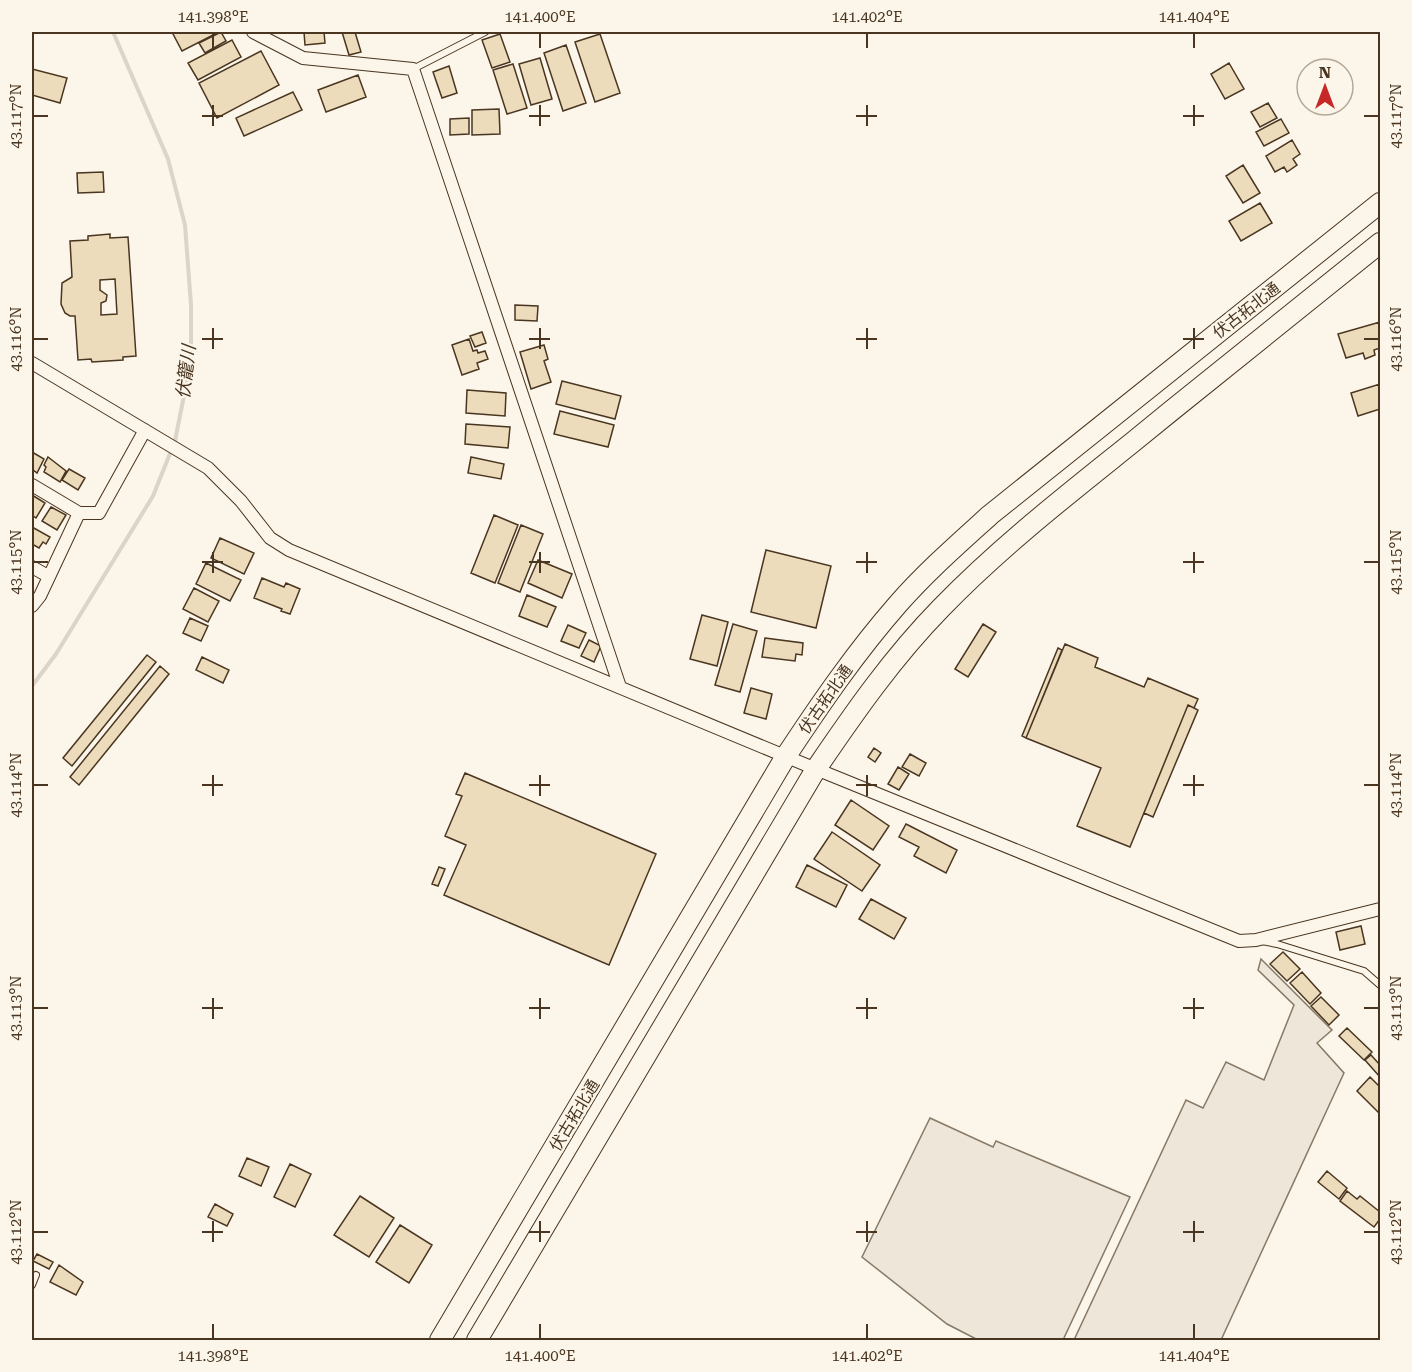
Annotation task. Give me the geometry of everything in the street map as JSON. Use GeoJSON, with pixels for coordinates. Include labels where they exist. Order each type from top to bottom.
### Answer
{"type":"FeatureCollection","features":[{"type":"Feature","properties":{"kind":"main road","name":"伏古拓北通"},"geometry":{"type":"LineString","coordinates":[[440,1341],[786,756],[821,702],[861,648],[899,603],[990,515],[1067,451],[1380,203]]}},
{"type":"Feature","properties":{"kind":"main road","name":"伏古拓北通"},"geometry":{"type":"LineString","coordinates":[[477,1341],[816,769],[861,703],[902,652],[982,567],[1055,504],[1380,243]]}},
{"type":"Feature","properties":{"kind":"street"},"geometry":{"type":"LineString","coordinates":[[253,32],[303,58],[413,69],[620,687]]}},
{"type":"Feature","properties":{"kind":"street"},"geometry":{"type":"LineString","coordinates":[[32,363],[208,468],[241,501],[270,538],[290,550],[816,769],[1239,941],[1256,940],[1380,909]]}},
{"type":"Feature","properties":{"kind":"street"},"geometry":{"type":"LineString","coordinates":[[32,485],[79,513],[99,513],[148,432]]}},
{"type":"Feature","properties":{"kind":"street"},"geometry":{"type":"LineString","coordinates":[[32,606],[40,596],[79,513]]}},
{"type":"Feature","properties":{"kind":"street"},"geometry":{"type":"LineString","coordinates":[[32,567],[48,576]]}},
{"type":"Feature","properties":{"kind":"lane"},"geometry":{"type":"LineString","coordinates":[[413,69],[485,32]]}},
{"type":"Feature","properties":{"kind":"lane"},"geometry":{"type":"LineString","coordinates":[[1256,940],[1277,944],[1364,971],[1380,985]]}},
{"type":"Feature","properties":{"kind":"lane"},"geometry":{"type":"LineString","coordinates":[[32,1285],[36,1275]]}},
{"type":"Feature","properties":{"kind":"shaded area"},"geometry":{"type":"Polygon","coordinates":[[[1261,959],[1332,1030],[1317,1043],[1344,1073],[1221,1340],[1074,1340],[1186,1100],[1203,1108],[1226,1062],[1264,1080],[1294,1005],[1258,970],[1261,959]]]}},
{"type":"Feature","properties":{"kind":"shaded area"},"geometry":{"type":"Polygon","coordinates":[[[930,1118],[993,1147],[996,1141],[1130,1197],[1063,1340],[978,1340],[947,1324],[862,1257],[930,1118]]]}},
{"type":"Feature","properties":{"kind":"building"},"geometry":{"type":"Polygon","coordinates":[[[172,32],[219,32],[182,51],[172,32]]]}},
{"type":"Feature","properties":{"kind":"building"},"geometry":{"type":"Polygon","coordinates":[[[221,32],[226,41],[205,53],[199,43],[221,32]]]}},
{"type":"Feature","properties":{"kind":"building"},"geometry":{"type":"Polygon","coordinates":[[[304,32],[324,32],[325,43],[305,45],[304,32]]]}},
{"type":"Feature","properties":{"kind":"building"},"geometry":{"type":"Polygon","coordinates":[[[342,32],[355,32],[361,52],[349,55],[342,32]]]}},
{"type":"Feature","properties":{"kind":"building"},"geometry":{"type":"Polygon","coordinates":[[[500,34],[510,62],[492,68],[482,40],[500,34]]]}},
{"type":"Feature","properties":{"kind":"building"},"geometry":{"type":"Polygon","coordinates":[[[600,34],[620,93],[595,102],[575,42],[600,34]]]}},
{"type":"Feature","properties":{"kind":"building"},"geometry":{"type":"Polygon","coordinates":[[[232,40],[241,57],[198,80],[188,63],[232,40]]]}},
{"type":"Feature","properties":{"kind":"building"},"geometry":{"type":"Polygon","coordinates":[[[566,45],[586,103],[563,111],[544,53],[566,45]]]}},
{"type":"Feature","properties":{"kind":"building"},"geometry":{"type":"Polygon","coordinates":[[[261,51],[279,85],[217,118],[199,83],[261,51]]]}},
{"type":"Feature","properties":{"kind":"building"},"geometry":{"type":"Polygon","coordinates":[[[540,58],[552,99],[531,105],[519,64],[540,58]]]}},
{"type":"Feature","properties":{"kind":"building"},"geometry":{"type":"Polygon","coordinates":[[[1229,63],[1244,89],[1225,99],[1211,74],[1229,63]]]}},
{"type":"Feature","properties":{"kind":"building"},"geometry":{"type":"Polygon","coordinates":[[[513,64],[527,108],[507,114],[493,70],[513,64]]]}},
{"type":"Feature","properties":{"kind":"building"},"geometry":{"type":"Polygon","coordinates":[[[449,66],[457,93],[442,98],[433,72],[449,66]]]}},
{"type":"Feature","properties":{"kind":"building"},"geometry":{"type":"Polygon","coordinates":[[[32,69],[67,78],[60,103],[32,95],[32,69]]]}},
{"type":"Feature","properties":{"kind":"building"},"geometry":{"type":"Polygon","coordinates":[[[358,75],[366,97],[326,112],[318,90],[358,75]]]}},
{"type":"Feature","properties":{"kind":"building"},"geometry":{"type":"Polygon","coordinates":[[[293,92],[302,110],[244,136],[236,118],[293,92]]]}},
{"type":"Feature","properties":{"kind":"building"},"geometry":{"type":"Polygon","coordinates":[[[1268,103],[1277,118],[1260,127],[1251,112],[1268,103]]]}},
{"type":"Feature","properties":{"kind":"building"},"geometry":{"type":"Polygon","coordinates":[[[499,109],[500,134],[472,135],[472,110],[499,109]]]}},
{"type":"Feature","properties":{"kind":"building"},"geometry":{"type":"Polygon","coordinates":[[[469,118],[469,134],[450,135],[450,119],[469,118]]]}},
{"type":"Feature","properties":{"kind":"building"},"geometry":{"type":"Polygon","coordinates":[[[1281,119],[1289,133],[1264,146],[1256,132],[1281,119]]]}},
{"type":"Feature","properties":{"kind":"building"},"geometry":{"type":"Polygon","coordinates":[[[1292,140],[1300,154],[1293,159],[1297,165],[1287,172],[1284,167],[1275,172],[1266,156],[1292,140]]]}},
{"type":"Feature","properties":{"kind":"building"},"geometry":{"type":"Polygon","coordinates":[[[1243,165],[1260,193],[1243,203],[1226,176],[1243,165]]]}},
{"type":"Feature","properties":{"kind":"building"},"geometry":{"type":"Polygon","coordinates":[[[103,172],[104,192],[78,193],[77,173],[103,172]]]}},
{"type":"Feature","properties":{"kind":"building"},"geometry":{"type":"Polygon","coordinates":[[[1260,203],[1272,223],[1241,241],[1229,221],[1260,203]]]}},
{"type":"Feature","properties":{"kind":"building"},"geometry":{"type":"Polygon","coordinates":[[[110,234],[110,238],[128,237],[136,356],[123,357],[123,360],[92,362],[91,359],[78,360],[75,316],[65,313],[61,304],[62,283],[72,277],[70,241],[88,240],[88,236],[110,234]],[[115,279],[100,280],[100,290],[107,295],[106,301],[101,303],[101,315],[117,314],[115,279]]]}},
{"type":"Feature","properties":{"kind":"building"},"geometry":{"type":"Polygon","coordinates":[[[515,305],[538,306],[537,321],[515,320],[515,305]]]}},
{"type":"Feature","properties":{"kind":"building"},"geometry":{"type":"Polygon","coordinates":[[[1380,322],[1380,348],[1374,350],[1375,355],[1365,359],[1363,353],[1346,358],[1338,334],[1380,322]]]}},
{"type":"Feature","properties":{"kind":"building"},"geometry":{"type":"Polygon","coordinates":[[[482,332],[486,343],[475,347],[470,336],[482,332]]]}},
{"type":"Feature","properties":{"kind":"building"},"geometry":{"type":"Polygon","coordinates":[[[469,339],[473,351],[477,350],[478,353],[485,351],[488,359],[477,363],[479,369],[462,375],[452,345],[469,339]]]}},
{"type":"Feature","properties":{"kind":"building"},"geometry":{"type":"Polygon","coordinates":[[[544,345],[548,359],[544,361],[551,382],[531,389],[520,352],[544,345]]]}},
{"type":"Feature","properties":{"kind":"building"},"geometry":{"type":"Polygon","coordinates":[[[562,381],[621,396],[615,419],[556,404],[562,381]]]}},
{"type":"Feature","properties":{"kind":"building"},"geometry":{"type":"Polygon","coordinates":[[[1380,384],[1380,409],[1358,416],[1351,393],[1380,384]]]}},
{"type":"Feature","properties":{"kind":"building"},"geometry":{"type":"Polygon","coordinates":[[[467,390],[506,393],[505,416],[466,413],[467,390]]]}},
{"type":"Feature","properties":{"kind":"building"},"geometry":{"type":"Polygon","coordinates":[[[560,411],[614,425],[608,447],[554,434],[560,411]]]}},
{"type":"Feature","properties":{"kind":"building"},"geometry":{"type":"Polygon","coordinates":[[[466,424],[510,427],[508,448],[465,444],[466,424]]]}},
{"type":"Feature","properties":{"kind":"building"},"geometry":{"type":"Polygon","coordinates":[[[32,452],[44,459],[37,473],[32,469],[32,452]]]}},
{"type":"Feature","properties":{"kind":"building"},"geometry":{"type":"Polygon","coordinates":[[[48,457],[66,471],[60,482],[44,472],[46,467],[44,465],[48,457]]]}},
{"type":"Feature","properties":{"kind":"building"},"geometry":{"type":"Polygon","coordinates":[[[471,457],[504,464],[501,479],[468,473],[471,457]]]}},
{"type":"Feature","properties":{"kind":"building"},"geometry":{"type":"Polygon","coordinates":[[[69,469],[85,478],[78,490],[62,480],[69,469]]]}},
{"type":"Feature","properties":{"kind":"building"},"geometry":{"type":"Polygon","coordinates":[[[32,495],[45,503],[36,518],[32,515],[32,495]]]}},
{"type":"Feature","properties":{"kind":"building"},"geometry":{"type":"Polygon","coordinates":[[[51,507],[66,515],[57,530],[42,521],[51,507]]]}},
{"type":"Feature","properties":{"kind":"building"},"geometry":{"type":"Polygon","coordinates":[[[494,515],[518,525],[495,583],[471,573],[494,515]]]}},
{"type":"Feature","properties":{"kind":"building"},"geometry":{"type":"Polygon","coordinates":[[[521,525],[543,534],[520,592],[498,583],[521,525]]]}},
{"type":"Feature","properties":{"kind":"building"},"geometry":{"type":"Polygon","coordinates":[[[32,527],[50,537],[46,544],[43,542],[39,548],[32,544],[32,527]]]}},
{"type":"Feature","properties":{"kind":"building"},"geometry":{"type":"Polygon","coordinates":[[[220,538],[254,553],[244,574],[211,558],[220,538]]]}},
{"type":"Feature","properties":{"kind":"building"},"geometry":{"type":"Polygon","coordinates":[[[766,550],[831,566],[816,628],[751,612],[766,550]]]}},
{"type":"Feature","properties":{"kind":"building"},"geometry":{"type":"Polygon","coordinates":[[[538,560],[572,574],[562,598],[528,583],[538,560]]]}},
{"type":"Feature","properties":{"kind":"building"},"geometry":{"type":"Polygon","coordinates":[[[206,563],[241,580],[230,601],[196,584],[206,563]]]}},
{"type":"Feature","properties":{"kind":"building"},"geometry":{"type":"Polygon","coordinates":[[[262,578],[284,587],[286,583],[300,589],[290,614],[254,598],[262,578]]]}},
{"type":"Feature","properties":{"kind":"building"},"geometry":{"type":"Polygon","coordinates":[[[194,588],[219,601],[208,622],[183,609],[194,588]]]}},
{"type":"Feature","properties":{"kind":"building"},"geometry":{"type":"Polygon","coordinates":[[[527,595],[556,607],[547,627],[519,616],[527,595]]]}},
{"type":"Feature","properties":{"kind":"building"},"geometry":{"type":"Polygon","coordinates":[[[702,615],[728,622],[717,666],[690,659],[702,615]]]}},
{"type":"Feature","properties":{"kind":"building"},"geometry":{"type":"Polygon","coordinates":[[[190,618],[208,626],[201,641],[183,633],[190,618]]]}},
{"type":"Feature","properties":{"kind":"building"},"geometry":{"type":"Polygon","coordinates":[[[733,624],[757,631],[740,692],[715,685],[733,624]]]}},
{"type":"Feature","properties":{"kind":"building"},"geometry":{"type":"Polygon","coordinates":[[[983,624],[996,632],[968,677],[955,669],[983,624]]]}},
{"type":"Feature","properties":{"kind":"building"},"geometry":{"type":"Polygon","coordinates":[[[568,625],[586,633],[579,648],[561,641],[568,625]]]}},
{"type":"Feature","properties":{"kind":"building"},"geometry":{"type":"Polygon","coordinates":[[[765,638],[803,643],[802,655],[796,654],[795,661],[762,657],[765,638]]]}},
{"type":"Feature","properties":{"kind":"building"},"geometry":{"type":"Polygon","coordinates":[[[589,640],[601,646],[594,662],[581,656],[589,640]]]}},
{"type":"Feature","properties":{"kind":"building"},"geometry":{"type":"Polygon","coordinates":[[[1065,644],[1098,658],[1095,667],[1144,687],[1148,678],[1198,699],[1194,708],[1188,705],[1130,847],[1077,826],[1101,768],[1026,738],[1065,644]]]}},
{"type":"Feature","properties":{"kind":"building"},"geometry":{"type":"Polygon","coordinates":[[[1058,648],[1062,650],[1026,738],[1022,736],[1058,648]]]}},
{"type":"Feature","properties":{"kind":"building"},"geometry":{"type":"Polygon","coordinates":[[[147,655],[156,662],[72,766],[63,758],[147,655]]]}},
{"type":"Feature","properties":{"kind":"building"},"geometry":{"type":"Polygon","coordinates":[[[202,657],[229,670],[223,683],[196,670],[202,657]]]}},
{"type":"Feature","properties":{"kind":"building"},"geometry":{"type":"Polygon","coordinates":[[[160,666],[169,674],[79,785],[70,777],[160,666]]]}},
{"type":"Feature","properties":{"kind":"building"},"geometry":{"type":"Polygon","coordinates":[[[751,688],[772,694],[766,719],[744,713],[751,688]]]}},
{"type":"Feature","properties":{"kind":"building"},"geometry":{"type":"Polygon","coordinates":[[[1188,705],[1198,710],[1153,817],[1144,813],[1188,705]]]}},
{"type":"Feature","properties":{"kind":"building"},"geometry":{"type":"Polygon","coordinates":[[[874,748],[881,753],[875,762],[868,757],[874,748]]]}},
{"type":"Feature","properties":{"kind":"building"},"geometry":{"type":"Polygon","coordinates":[[[910,754],[926,763],[919,776],[902,767],[910,754]]]}},
{"type":"Feature","properties":{"kind":"building"},"geometry":{"type":"Polygon","coordinates":[[[898,767],[909,774],[899,790],[888,784],[898,767]]]}},
{"type":"Feature","properties":{"kind":"building"},"geometry":{"type":"Polygon","coordinates":[[[465,773],[656,854],[609,965],[444,895],[466,845],[445,836],[462,796],[456,794],[465,773]]]}},
{"type":"Feature","properties":{"kind":"building"},"geometry":{"type":"Polygon","coordinates":[[[851,800],[889,826],[873,850],[835,825],[851,800]]]}},
{"type":"Feature","properties":{"kind":"building"},"geometry":{"type":"Polygon","coordinates":[[[906,824],[957,850],[946,873],[914,856],[919,847],[899,837],[906,824]]]}},
{"type":"Feature","properties":{"kind":"building"},"geometry":{"type":"Polygon","coordinates":[[[832,832],[880,865],[862,891],[814,859],[832,832]]]}},
{"type":"Feature","properties":{"kind":"building"},"geometry":{"type":"Polygon","coordinates":[[[807,865],[847,885],[836,907],[796,887],[807,865]]]}},
{"type":"Feature","properties":{"kind":"building"},"geometry":{"type":"Polygon","coordinates":[[[439,867],[445,869],[438,886],[432,884],[439,867]]]}},
{"type":"Feature","properties":{"kind":"building"},"geometry":{"type":"Polygon","coordinates":[[[871,899],[906,918],[894,939],[859,919],[871,899]]]}},
{"type":"Feature","properties":{"kind":"building"},"geometry":{"type":"Polygon","coordinates":[[[1361,926],[1365,944],[1340,950],[1336,932],[1361,926]]]}},
{"type":"Feature","properties":{"kind":"building"},"geometry":{"type":"Polygon","coordinates":[[[1283,952],[1300,969],[1287,981],[1270,964],[1283,952]]]}},
{"type":"Feature","properties":{"kind":"building"},"geometry":{"type":"Polygon","coordinates":[[[1302,972],[1321,993],[1310,1004],[1290,983],[1302,972]]]}},
{"type":"Feature","properties":{"kind":"building"},"geometry":{"type":"Polygon","coordinates":[[[1321,997],[1339,1015],[1329,1025],[1311,1006],[1321,997]]]}},
{"type":"Feature","properties":{"kind":"building"},"geometry":{"type":"Polygon","coordinates":[[[1347,1028],[1372,1052],[1364,1060],[1339,1036],[1347,1028]]]}},
{"type":"Feature","properties":{"kind":"building"},"geometry":{"type":"Polygon","coordinates":[[[1371,1055],[1380,1065],[1380,1077],[1365,1060],[1371,1055]]]}},
{"type":"Feature","properties":{"kind":"building"},"geometry":{"type":"Polygon","coordinates":[[[1370,1077],[1380,1087],[1380,1114],[1357,1091],[1370,1077]]]}},
{"type":"Feature","properties":{"kind":"building"},"geometry":{"type":"Polygon","coordinates":[[[247,1158],[269,1167],[261,1186],[239,1176],[247,1158]]]}},
{"type":"Feature","properties":{"kind":"building"},"geometry":{"type":"Polygon","coordinates":[[[290,1164],[311,1174],[295,1207],[274,1197],[290,1164]]]}},
{"type":"Feature","properties":{"kind":"building"},"geometry":{"type":"Polygon","coordinates":[[[1327,1171],[1347,1188],[1339,1199],[1318,1182],[1327,1171]]]}},
{"type":"Feature","properties":{"kind":"building"},"geometry":{"type":"Polygon","coordinates":[[[1347,1191],[1357,1199],[1360,1196],[1380,1212],[1380,1219],[1374,1227],[1340,1201],[1347,1191]]]}},
{"type":"Feature","properties":{"kind":"building"},"geometry":{"type":"Polygon","coordinates":[[[360,1196],[394,1218],[369,1257],[334,1235],[360,1196]]]}},
{"type":"Feature","properties":{"kind":"building"},"geometry":{"type":"Polygon","coordinates":[[[215,1204],[233,1214],[227,1226],[208,1217],[215,1204]]]}},
{"type":"Feature","properties":{"kind":"building"},"geometry":{"type":"Polygon","coordinates":[[[400,1225],[432,1245],[409,1283],[376,1262],[400,1225]]]}},
{"type":"Feature","properties":{"kind":"building"},"geometry":{"type":"Polygon","coordinates":[[[37,1254],[53,1262],[49,1269],[33,1261],[37,1254]]]}},
{"type":"Feature","properties":{"kind":"building"},"geometry":{"type":"Polygon","coordinates":[[[59,1265],[83,1282],[76,1295],[50,1282],[59,1265]]]}},
{"type":"Feature","properties":{"kind":"waterway","name":"伏籠川"},"geometry":{"type":"LineString","coordinates":[[32,686],[56,654],[153,496],[175,441],[191,360],[191,305],[185,225],[168,159],[113,32]]}}]}
